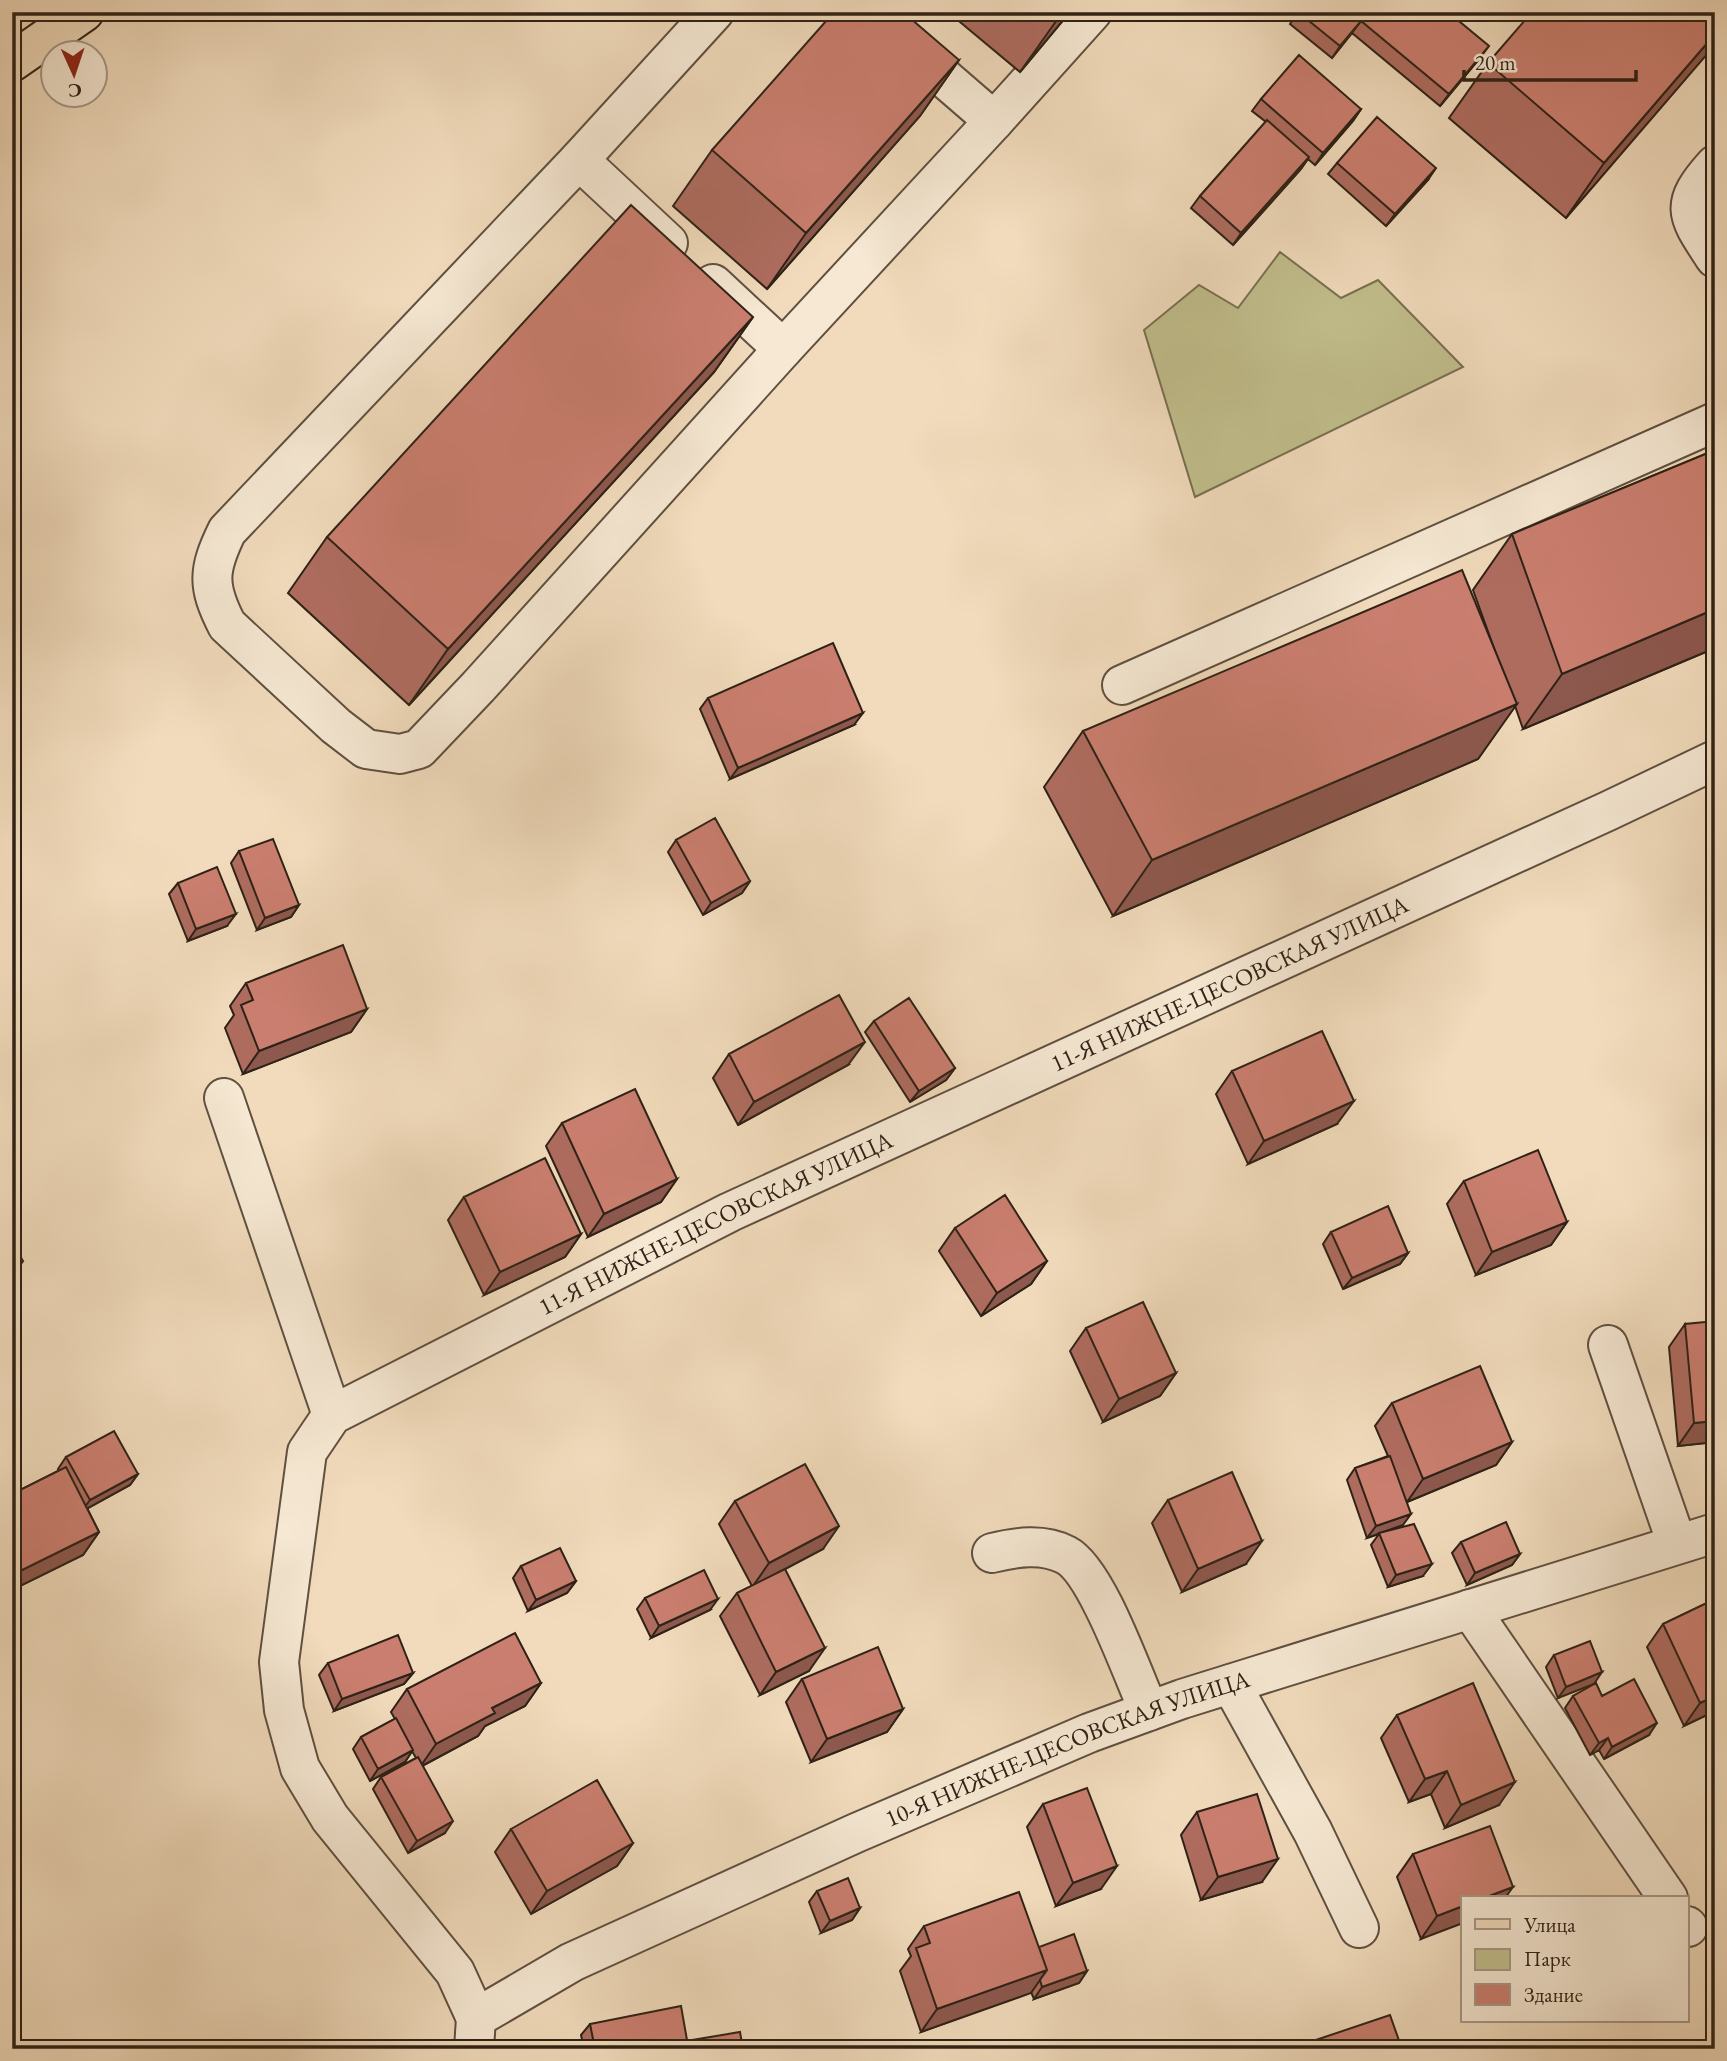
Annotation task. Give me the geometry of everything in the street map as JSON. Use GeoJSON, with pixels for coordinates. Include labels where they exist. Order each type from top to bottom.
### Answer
{"type":"FeatureCollection","features":[{"type":"Feature","properties":{"kind":"main road"},"geometry":{"type":"LineString","coordinates":[[12,62],[84,12]]}},
{"type":"Feature","properties":{"kind":"street"},"geometry":{"type":"LineString","coordinates":[[713,12],[579,160],[227,531],[215,555],[211,571],[212,588],[227,625],[336,726],[366,749],[400,754],[419,749],[1092,12]]}},
{"type":"Feature","properties":{"kind":"street"},"geometry":{"type":"LineString","coordinates":[[869,12],[994,121]]}},
{"type":"Feature","properties":{"kind":"street"},"geometry":{"type":"LineString","coordinates":[[579,160],[783,349]]}},
{"type":"Feature","properties":{"kind":"street"},"geometry":{"type":"LineString","coordinates":[[1715,165],[1699,183],[1690,199],[1692,223],[1715,258]]}},
{"type":"Feature","properties":{"kind":"street"},"geometry":{"type":"LineString","coordinates":[[1122,685],[1715,422]]}},
{"type":"Feature","properties":{"kind":"street","name":"11-Я НИЖНЕ-ЦЕСОВСКАЯ УЛИЦА"},"geometry":{"type":"LineString","coordinates":[[475,2033],[455,1972],[330,1818],[300,1768],[284,1710],[279,1661],[307,1452],[332,1415],[730,1212],[1715,760]]}},
{"type":"Feature","properties":{"kind":"street"},"geometry":{"type":"LineString","coordinates":[[224,1098],[332,1415]]}},
{"type":"Feature","properties":{"kind":"street"},"geometry":{"type":"LineString","coordinates":[[1608,1345],[1677,1544]]}},
{"type":"Feature","properties":{"kind":"street","name":"10-Я НИЖНЕ-ЦЕСОВСКАЯ УЛИЦА"},"geometry":{"type":"LineString","coordinates":[[475,2033],[584,1956],[856,1833],[1089,1733],[1231,1684],[1715,1533]]}},
{"type":"Feature","properties":{"kind":"street"},"geometry":{"type":"LineString","coordinates":[[992,1553],[1027,1547],[1051,1549],[1069,1556],[1096,1591],[1149,1711]]}},
{"type":"Feature","properties":{"kind":"street"},"geometry":{"type":"LineString","coordinates":[[1470,1609],[1667,1896]]}},
{"type":"Feature","properties":{"kind":"street"},"geometry":{"type":"LineString","coordinates":[[1231,1684],[1313,1832],[1359,1928]]}},
{"type":"Feature","properties":{"kind":"green space"},"geometry":{"type":"Polygon","coordinates":[[[1280,252],[1341,298],[1378,280],[1463,367],[1195,497],[1144,330],[1199,285],[1238,308],[1280,252]]]}},
{"type":"Feature","properties":{"kind":"building"},"geometry":{"type":"Polygon","coordinates":[[[834,12],[903,12],[959,60],[806,233],[712,150],[834,12]]]}},
{"type":"Feature","properties":{"kind":"building"},"geometry":{"type":"Polygon","coordinates":[[[1298,12],[1448,12],[1489,46],[1449,94],[1361,21],[1340,46],[1298,12]]]}},
{"type":"Feature","properties":{"kind":"building"},"geometry":{"type":"Polygon","coordinates":[[[1532,12],[1715,12],[1715,34],[1604,163],[1488,63],[1532,12]]]}},
{"type":"Feature","properties":{"kind":"building"},"geometry":{"type":"Polygon","coordinates":[[[1299,55],[1361,109],[1323,153],[1261,99],[1299,55]]]}},
{"type":"Feature","properties":{"kind":"building"},"geometry":{"type":"Polygon","coordinates":[[[1377,117],[1436,168],[1395,214],[1337,163],[1377,117]]]}},
{"type":"Feature","properties":{"kind":"building"},"geometry":{"type":"Polygon","coordinates":[[[1267,120],[1309,157],[1241,233],[1200,196],[1267,120]]]}},
{"type":"Feature","properties":{"kind":"building"},"geometry":{"type":"Polygon","coordinates":[[[631,205],[753,317],[448,649],[327,537],[631,205]]]}},
{"type":"Feature","properties":{"kind":"building"},"geometry":{"type":"Polygon","coordinates":[[[1715,450],[1715,609],[1562,674],[1512,534],[1715,450]]]}},
{"type":"Feature","properties":{"kind":"building"},"geometry":{"type":"Polygon","coordinates":[[[1462,570],[1517,704],[1152,860],[1083,731],[1462,570]]]}},
{"type":"Feature","properties":{"kind":"building"},"geometry":{"type":"Polygon","coordinates":[[[833,643],[863,713],[738,768],[708,698],[833,643]]]}},
{"type":"Feature","properties":{"kind":"building"},"geometry":{"type":"Polygon","coordinates":[[[715,818],[750,881],[711,903],[676,840],[715,818]]]}},
{"type":"Feature","properties":{"kind":"building"},"geometry":{"type":"Polygon","coordinates":[[[273,839],[299,905],[265,918],[239,851],[273,839]]]}},
{"type":"Feature","properties":{"kind":"building"},"geometry":{"type":"Polygon","coordinates":[[[217,867],[236,914],[196,929],[178,883],[217,867]]]}},
{"type":"Feature","properties":{"kind":"building"},"geometry":{"type":"Polygon","coordinates":[[[343,945],[367,1009],[259,1051],[241,1005],[253,1000],[246,983],[343,945]]]}},
{"type":"Feature","properties":{"kind":"building"},"geometry":{"type":"Polygon","coordinates":[[[839,995],[865,1042],[754,1102],[729,1054],[839,995]]]}},
{"type":"Feature","properties":{"kind":"building"},"geometry":{"type":"Polygon","coordinates":[[[909,998],[955,1068],[919,1091],[874,1021],[909,998]]]}},
{"type":"Feature","properties":{"kind":"building"},"geometry":{"type":"Polygon","coordinates":[[[1322,1031],[1354,1101],[1264,1141],[1232,1071],[1322,1031]]]}},
{"type":"Feature","properties":{"kind":"building"},"geometry":{"type":"Polygon","coordinates":[[[635,1089],[677,1179],[604,1214],[562,1123],[635,1089]]]}},
{"type":"Feature","properties":{"kind":"building"},"geometry":{"type":"Polygon","coordinates":[[[1538,1150],[1567,1222],[1492,1252],[1464,1181],[1538,1150]]]}},
{"type":"Feature","properties":{"kind":"building"},"geometry":{"type":"Polygon","coordinates":[[[545,1158],[581,1234],[500,1272],[464,1197],[545,1158]]]}},
{"type":"Feature","properties":{"kind":"building"},"geometry":{"type":"Polygon","coordinates":[[[1005,1195],[1047,1261],[997,1293],[955,1228],[1005,1195]]]}},
{"type":"Feature","properties":{"kind":"building"},"geometry":{"type":"Polygon","coordinates":[[[1388,1206],[1408,1253],[1352,1278],[1331,1232],[1388,1206]]]}},
{"type":"Feature","properties":{"kind":"building"},"geometry":{"type":"Polygon","coordinates":[[[12,1242],[23,1261],[12,1267],[12,1242]]]}},
{"type":"Feature","properties":{"kind":"building"},"geometry":{"type":"Polygon","coordinates":[[[1143,1302],[1176,1373],[1119,1399],[1086,1328],[1143,1302]]]}},
{"type":"Feature","properties":{"kind":"building"},"geometry":{"type":"Polygon","coordinates":[[[1715,1321],[1715,1421],[1694,1423],[1685,1324],[1715,1321]]]}},
{"type":"Feature","properties":{"kind":"building"},"geometry":{"type":"Polygon","coordinates":[[[1480,1366],[1512,1442],[1423,1479],[1392,1403],[1480,1366]]]}},
{"type":"Feature","properties":{"kind":"building"},"geometry":{"type":"Polygon","coordinates":[[[114,1431],[138,1474],[90,1500],[66,1457],[114,1431]]]}},
{"type":"Feature","properties":{"kind":"building"},"geometry":{"type":"Polygon","coordinates":[[[1390,1456],[1411,1514],[1376,1526],[1355,1468],[1390,1456]]]}},
{"type":"Feature","properties":{"kind":"building"},"geometry":{"type":"Polygon","coordinates":[[[805,1464],[839,1526],[769,1563],[735,1501],[805,1464]]]}},
{"type":"Feature","properties":{"kind":"building"},"geometry":{"type":"Polygon","coordinates":[[[66,1467],[99,1532],[12,1575],[12,1494],[66,1467]]]}},
{"type":"Feature","properties":{"kind":"building"},"geometry":{"type":"Polygon","coordinates":[[[1232,1472],[1262,1541],[1198,1569],[1168,1500],[1232,1472]]]}},
{"type":"Feature","properties":{"kind":"building"},"geometry":{"type":"Polygon","coordinates":[[[1506,1522],[1520,1554],[1475,1573],[1461,1542],[1506,1522]]]}},
{"type":"Feature","properties":{"kind":"building"},"geometry":{"type":"Polygon","coordinates":[[[1414,1524],[1432,1564],[1396,1575],[1379,1533],[1414,1524]]]}},
{"type":"Feature","properties":{"kind":"building"},"geometry":{"type":"Polygon","coordinates":[[[560,1548],[576,1581],[536,1600],[521,1566],[560,1548]]]}},
{"type":"Feature","properties":{"kind":"building"},"geometry":{"type":"Polygon","coordinates":[[[785,1569],[825,1648],[776,1672],[737,1593],[785,1569]]]}},
{"type":"Feature","properties":{"kind":"building"},"geometry":{"type":"Polygon","coordinates":[[[704,1570],[718,1599],[659,1626],[645,1598],[704,1570]]]}},
{"type":"Feature","properties":{"kind":"building"},"geometry":{"type":"Polygon","coordinates":[[[1715,1599],[1715,1696],[1700,1703],[1663,1624],[1715,1599]]]}},
{"type":"Feature","properties":{"kind":"building"},"geometry":{"type":"Polygon","coordinates":[[[515,1633],[541,1683],[492,1708],[495,1713],[436,1744],[407,1689],[515,1633]]]}},
{"type":"Feature","properties":{"kind":"building"},"geometry":{"type":"Polygon","coordinates":[[[398,1635],[413,1673],[342,1699],[328,1663],[398,1635]]]}},
{"type":"Feature","properties":{"kind":"building"},"geometry":{"type":"Polygon","coordinates":[[[1590,1641],[1602,1672],[1566,1687],[1554,1655],[1590,1641]]]}},
{"type":"Feature","properties":{"kind":"building"},"geometry":{"type":"Polygon","coordinates":[[[878,1647],[903,1709],[827,1739],[802,1679],[878,1647]]]}},
{"type":"Feature","properties":{"kind":"building"},"geometry":{"type":"Polygon","coordinates":[[[1634,1679],[1657,1723],[1612,1747],[1608,1738],[1599,1743],[1573,1696],[1596,1683],[1602,1696],[1634,1679]]]}},
{"type":"Feature","properties":{"kind":"building"},"geometry":{"type":"Polygon","coordinates":[[[1473,1683],[1515,1782],[1461,1805],[1447,1771],[1425,1779],[1397,1715],[1473,1683]]]}},
{"type":"Feature","properties":{"kind":"building"},"geometry":{"type":"Polygon","coordinates":[[[396,1718],[413,1750],[378,1769],[361,1737],[396,1718]]]}},
{"type":"Feature","properties":{"kind":"building"},"geometry":{"type":"Polygon","coordinates":[[[418,1757],[453,1821],[417,1841],[381,1777],[418,1757]]]}},
{"type":"Feature","properties":{"kind":"building"},"geometry":{"type":"Polygon","coordinates":[[[597,1780],[633,1843],[547,1891],[511,1829],[597,1780]]]}},
{"type":"Feature","properties":{"kind":"building"},"geometry":{"type":"Polygon","coordinates":[[[1087,1788],[1117,1866],[1073,1883],[1043,1804],[1087,1788]]]}},
{"type":"Feature","properties":{"kind":"building"},"geometry":{"type":"Polygon","coordinates":[[[1257,1794],[1278,1859],[1218,1877],[1197,1812],[1257,1794]]]}},
{"type":"Feature","properties":{"kind":"building"},"geometry":{"type":"Polygon","coordinates":[[[1490,1826],[1513,1887],[1489,1896],[1461,1896],[1461,1907],[1437,1916],[1413,1854],[1490,1826]]]}},
{"type":"Feature","properties":{"kind":"building"},"geometry":{"type":"Polygon","coordinates":[[[848,1878],[860,1908],[830,1921],[817,1891],[848,1878]]]}},
{"type":"Feature","properties":{"kind":"building"},"geometry":{"type":"Polygon","coordinates":[[[1019,1892],[1047,1970],[937,2009],[916,1948],[930,1943],[924,1926],[1019,1892]]]}},
{"type":"Feature","properties":{"kind":"building"},"geometry":{"type":"Polygon","coordinates":[[[1074,1934],[1087,1971],[1042,1987],[1040,1980],[1047,1970],[1039,1947],[1074,1934]]]}},
{"type":"Feature","properties":{"kind":"building"},"geometry":{"type":"Polygon","coordinates":[[[681,2006],[687,2040],[638,2049],[595,2049],[590,2024],[681,2006]]]}},
{"type":"Feature","properties":{"kind":"building"},"geometry":{"type":"Polygon","coordinates":[[[1390,2015],[1402,2049],[1305,2049],[1304,2044],[1390,2015]]]}},
{"type":"Feature","properties":{"kind":"building"},"geometry":{"type":"Polygon","coordinates":[[[740,2032],[743,2049],[638,2049],[740,2032]]]}}]}
